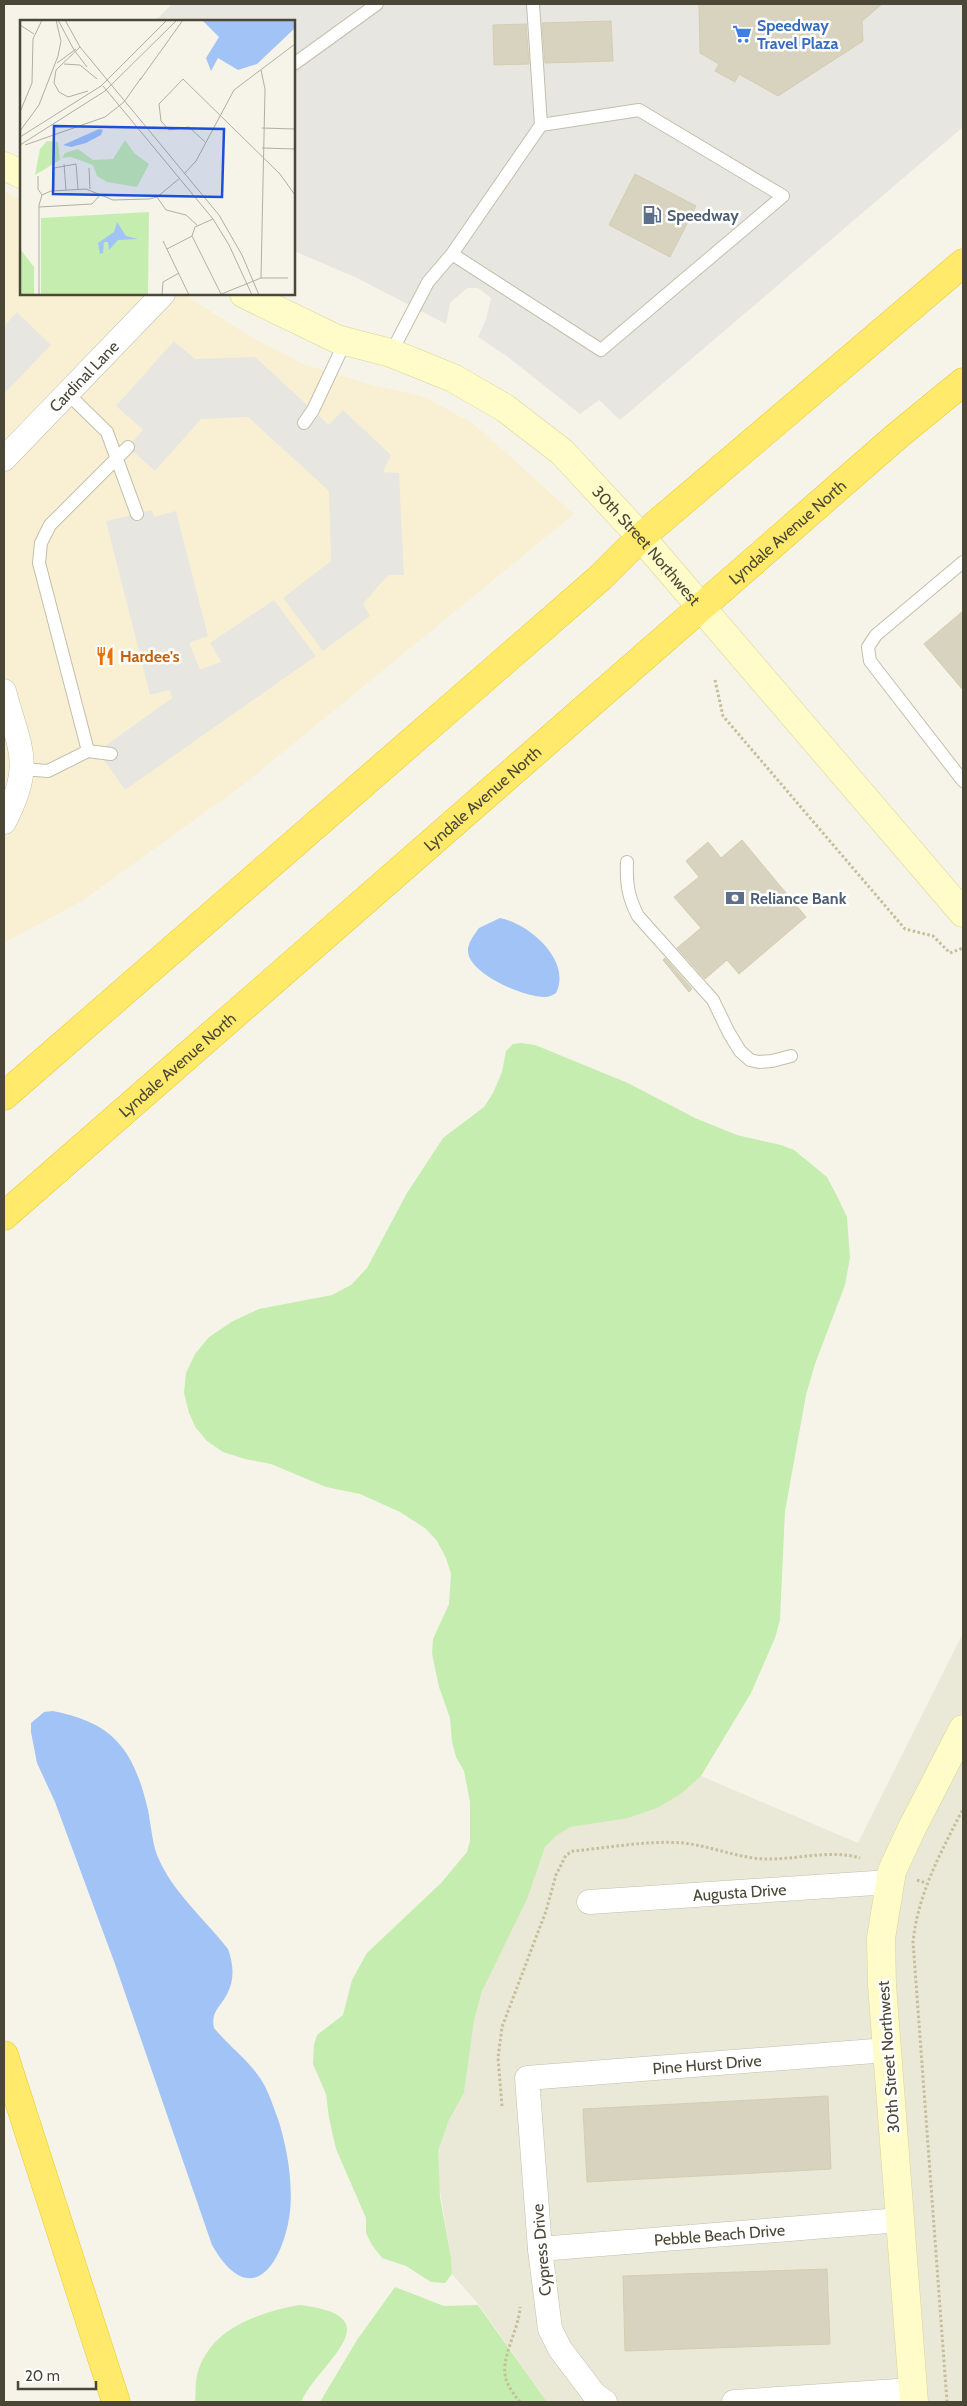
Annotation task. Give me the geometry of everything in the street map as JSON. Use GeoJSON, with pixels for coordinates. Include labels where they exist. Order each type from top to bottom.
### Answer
{"type":"FeatureCollection","features":[{"type":"Feature","properties":{"kind":"highway"},"geometry":{"type":"LineString","coordinates":[[4,1096],[601,577],[641,537],[963,263]]}},
{"type":"Feature","properties":{"kind":"highway","name":"Lyndale Avenue North"},"geometry":{"type":"LineString","coordinates":[[4,1216],[897,436],[963,382]]}},
{"type":"Feature","properties":{"kind":"highway"},"geometry":{"type":"LineString","coordinates":[[4,2055],[116,2402]]}},
{"type":"Feature","properties":{"kind":"street"},"geometry":{"type":"LineString","coordinates":[[4,166],[20,174]]}},
{"type":"Feature","properties":{"kind":"street","name":"Cardinal Lane"},"geometry":{"type":"LineString","coordinates":[[4,459],[163,295]]}},
{"type":"Feature","properties":{"kind":"street","name":"30th Street Northwest"},"geometry":{"type":"LineString","coordinates":[[246,295],[345,342],[391,353],[453,378],[505,408],[562,452],[641,537],[702,607],[963,913]]}},
{"type":"Feature","properties":{"kind":"street"},"geometry":{"type":"LineString","coordinates":[[4,691],[20,741],[22,769],[16,798],[4,822]]}},
{"type":"Feature","properties":{"kind":"street","name":"30th Street Northwest"},"geometry":{"type":"LineString","coordinates":[[914,2396],[882,1985],[881,1938],[891,1877],[912,1828],[962,1732]]}},
{"type":"Feature","properties":{"kind":"street","name":"Augusta Drive"},"geometry":{"type":"LineString","coordinates":[[589,1902],[891,1877]]}},
{"type":"Feature","properties":{"kind":"street","name":"Pine Hurst Drive"},"geometry":{"type":"LineString","coordinates":[[527,2078],[887,2050]]}},
{"type":"Feature","properties":{"kind":"street","name":"Cypress Drive"},"geometry":{"type":"LineString","coordinates":[[527,2078],[540,2249],[550,2329],[560,2349],[594,2394],[605,2402]]}},
{"type":"Feature","properties":{"kind":"street","name":"Pebble Beach Drive"},"geometry":{"type":"LineString","coordinates":[[540,2249],[900,2220]]}},
{"type":"Feature","properties":{"kind":"street"},"geometry":{"type":"LineString","coordinates":[[734,2402],[914,2396]]}},
{"type":"Feature","properties":{"kind":"lane"},"geometry":{"type":"LineString","coordinates":[[295,63],[377,4]]}},
{"type":"Feature","properties":{"kind":"lane"},"geometry":{"type":"LineString","coordinates":[[391,353],[428,282],[452,254],[541,125],[533,4]]}},
{"type":"Feature","properties":{"kind":"lane"},"geometry":{"type":"LineString","coordinates":[[452,254],[601,350],[783,196],[639,110],[541,125]]}},
{"type":"Feature","properties":{"kind":"lane"},"geometry":{"type":"LineString","coordinates":[[304,423],[313,410],[345,342]]}},
{"type":"Feature","properties":{"kind":"lane"},"geometry":{"type":"LineString","coordinates":[[67,393],[107,432],[137,514]]}},
{"type":"Feature","properties":{"kind":"lane"},"geometry":{"type":"LineString","coordinates":[[88,752],[39,563],[41,543],[50,525],[128,447]]}},
{"type":"Feature","properties":{"kind":"lane"},"geometry":{"type":"LineString","coordinates":[[963,562],[876,635],[868,647],[870,661],[963,781]]}},
{"type":"Feature","properties":{"kind":"lane"},"geometry":{"type":"LineString","coordinates":[[22,769],[48,771],[88,752],[111,754]]}},
{"type":"Feature","properties":{"kind":"lane"},"geometry":{"type":"LineString","coordinates":[[627,862],[626,882],[629,900],[638,916],[713,1000],[740,1051],[750,1060],[759,1062],[791,1056]]}},
{"type":"Feature","properties":{"kind":"path"},"geometry":{"type":"LineString","coordinates":[[715,680],[723,716],[904,929],[933,936],[950,953],[963,948]]}},
{"type":"Feature","properties":{"kind":"path"},"geometry":{"type":"LineString","coordinates":[[947,2402],[913,1967],[915,1923],[926,1883],[963,1809]]}},
{"type":"Feature","properties":{"kind":"path"},"geometry":{"type":"LineString","coordinates":[[502,2108],[498,2058],[502,2027],[546,1911],[556,1875],[566,1856],[573,1851],[668,1843],[684,1844],[728,1854],[766,1859],[855,1856],[891,1877],[926,1883]]}},
{"type":"Feature","properties":{"kind":"path"},"geometry":{"type":"LineString","coordinates":[[520,2300],[519,2324],[505,2357],[505,2370],[507,2382],[520,2402]]}},
{"type":"Feature","properties":{"kind":"shaded area"},"geometry":{"type":"Polygon","coordinates":[[[172,4],[963,4],[963,127],[620,420],[599,400],[580,414],[508,357],[478,337],[486,320],[491,298],[478,288],[467,288],[450,303],[446,324],[357,278],[295,251],[295,20],[156,20],[172,4]]]}},
{"type":"Feature","properties":{"kind":"shaded area"},"geometry":{"type":"Polygon","coordinates":[[[4,191],[20,199],[20,295],[186,295],[248,335],[303,364],[369,384],[425,397],[474,424],[574,514],[243,785],[82,901],[4,943],[4,191]]]}},
{"type":"Feature","properties":{"kind":"shaded area"},"geometry":{"type":"Polygon","coordinates":[[[17,312],[51,345],[4,394],[4,326],[17,312]]]}},
{"type":"Feature","properties":{"kind":"shaded area"},"geometry":{"type":"Polygon","coordinates":[[[174,341],[195,359],[255,357],[329,425],[343,410],[391,455],[383,472],[399,473],[404,575],[388,575],[363,604],[370,616],[323,651],[283,598],[331,561],[329,491],[248,417],[201,419],[155,471],[128,447],[143,430],[116,406],[174,341]]]}},
{"type":"Feature","properties":{"kind":"shaded area"},"geometry":{"type":"Polygon","coordinates":[[[152,510],[154,517],[176,511],[208,636],[189,643],[200,669],[221,662],[210,643],[274,600],[316,656],[125,790],[98,751],[172,698],[170,690],[150,695],[106,521],[152,510]]]}},
{"type":"Feature","properties":{"kind":"shaded area"},"geometry":{"type":"Polygon","coordinates":[[[963,1633],[963,2402],[547,2402],[479,2305],[452,2274],[437,2172],[438,2151],[449,2120],[464,2093],[474,2021],[482,1991],[545,1847],[556,1836],[570,1827],[597,1822],[682,1793],[701,1776],[858,1843],[963,1633]]]}},
{"type":"Feature","properties":{"kind":"green space"},"geometry":{"type":"Polygon","coordinates":[[[513,1044],[535,1045],[628,1083],[695,1118],[737,1135],[781,1145],[794,1150],[827,1177],[837,1196],[847,1217],[850,1258],[845,1285],[815,1364],[806,1395],[785,1511],[780,1620],[775,1638],[751,1693],[701,1776],[682,1793],[657,1808],[628,1818],[570,1827],[556,1836],[545,1847],[527,1899],[482,1991],[474,2021],[464,2093],[449,2120],[438,2151],[440,2197],[452,2274],[445,2283],[431,2282],[406,2266],[382,2258],[372,2245],[366,2233],[366,2218],[336,2149],[326,2094],[313,2064],[314,2045],[317,2035],[343,2015],[352,1980],[367,1953],[441,1883],[467,1852],[470,1841],[470,1802],[464,1771],[456,1757],[452,1742],[450,1718],[439,1687],[432,1654],[433,1639],[449,1604],[451,1574],[446,1558],[437,1541],[425,1528],[400,1512],[360,1494],[326,1487],[271,1464],[223,1452],[207,1441],[196,1428],[189,1413],[184,1393],[186,1373],[195,1354],[209,1337],[233,1321],[259,1309],[332,1295],[351,1285],[367,1268],[407,1193],[443,1138],[484,1107],[493,1093],[502,1072],[506,1051],[513,1044]]]}},
{"type":"Feature","properties":{"kind":"green space"},"geometry":{"type":"Polygon","coordinates":[[[395,2287],[444,2306],[478,2305],[547,2402],[320,2402],[357,2340],[395,2287]]]}},
{"type":"Feature","properties":{"kind":"green space"},"geometry":{"type":"Polygon","coordinates":[[[299,2305],[328,2311],[343,2319],[347,2330],[343,2343],[301,2402],[195,2402],[197,2375],[203,2359],[212,2345],[237,2325],[252,2318],[299,2305]]]}},
{"type":"Feature","properties":{"kind":"water"},"geometry":{"type":"Polygon","coordinates":[[[500,918],[524,928],[545,946],[553,957],[558,969],[559,981],[556,993],[546,997],[512,989],[488,976],[471,960],[468,949],[479,928],[500,918]]]}},
{"type":"Feature","properties":{"kind":"water"},"geometry":{"type":"Polygon","coordinates":[[[53,1711],[92,1723],[107,1732],[128,1756],[136,1771],[142,1789],[155,1850],[163,1868],[180,1893],[228,1949],[232,1965],[232,1981],[226,1997],[215,2013],[214,2028],[249,2065],[265,2087],[282,2131],[291,2185],[290,2212],[283,2243],[276,2258],[267,2270],[258,2277],[247,2278],[236,2274],[224,2263],[212,2245],[115,1964],[55,1802],[37,1763],[31,1723],[44,1712],[53,1711]]]}},
{"type":"Feature","properties":{"kind":"building"},"geometry":{"type":"Polygon","coordinates":[[[699,4],[882,4],[862,21],[863,41],[778,96],[739,74],[735,82],[715,71],[719,64],[700,53],[699,4]]]}},
{"type":"Feature","properties":{"kind":"building"},"geometry":{"type":"Polygon","coordinates":[[[611,21],[613,61],[545,63],[542,23],[611,21]]]}},
{"type":"Feature","properties":{"kind":"building"},"geometry":{"type":"Polygon","coordinates":[[[526,24],[529,64],[494,65],[493,25],[526,24]]]}},
{"type":"Feature","properties":{"kind":"building","name":"Speedway"},"geometry":{"type":"Polygon","coordinates":[[[635,174],[696,206],[670,257],[609,225],[635,174]]]}},
{"type":"Feature","properties":{"kind":"building"},"geometry":{"type":"Polygon","coordinates":[[[963,611],[963,690],[924,644],[963,611]]]}},
{"type":"Feature","properties":{"kind":"building"},"geometry":{"type":"Polygon","coordinates":[[[742,840],[806,917],[739,974],[727,960],[705,979],[677,948],[701,928],[674,897],[699,877],[686,861],[708,842],[721,858],[742,840]]]}},
{"type":"Feature","properties":{"kind":"building"},"geometry":{"type":"Polygon","coordinates":[[[665,958],[692,989],[689,992],[663,960],[665,958]]]}},
{"type":"Feature","properties":{"kind":"building"},"geometry":{"type":"Polygon","coordinates":[[[828,2096],[831,2169],[587,2182],[583,2109],[828,2096]]]}},
{"type":"Feature","properties":{"kind":"building"},"geometry":{"type":"Polygon","coordinates":[[[827,2269],[830,2344],[625,2351],[623,2276],[827,2269]]]}},
{"type":"Feature","properties":{"kind":"place","name":"Speedway Travel Plaza"},"geometry":{"type":"Point","coordinates":[742,34]}},
{"type":"Feature","properties":{"kind":"place","name":"Speedway"},"geometry":{"type":"Point","coordinates":[652,215]}},
{"type":"Feature","properties":{"kind":"place","name":"Hardee's"},"geometry":{"type":"Point","coordinates":[105,656]}},
{"type":"Feature","properties":{"kind":"place","name":"Reliance Bank"},"geometry":{"type":"Point","coordinates":[735,898]}}]}
